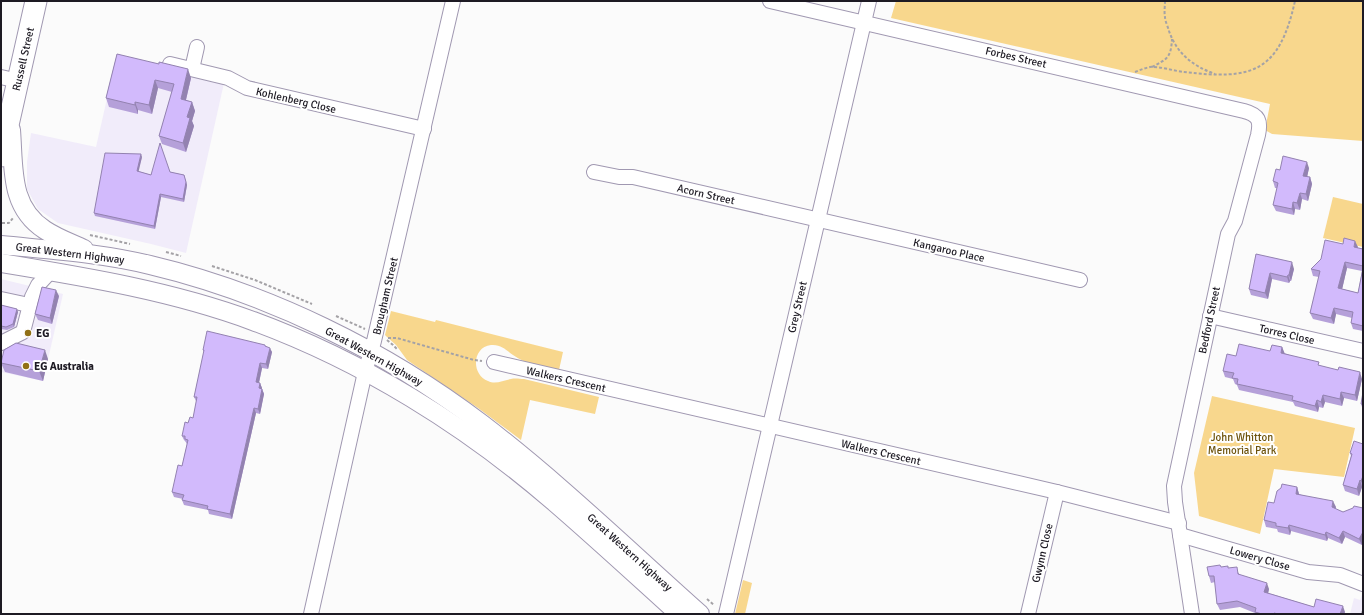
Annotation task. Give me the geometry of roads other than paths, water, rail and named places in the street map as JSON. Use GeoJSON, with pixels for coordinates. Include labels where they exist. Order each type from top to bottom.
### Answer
{"type":"FeatureCollection","features":[{"type":"Feature","properties":{"kind":"highway","name":"Russell Street"},"geometry":{"type":"LineString","coordinates":[[1,156],[10,117],[9,79],[36,1]]}},
{"type":"Feature","properties":{"kind":"main road","name":"Russell Street"},"geometry":{"type":"LineString","coordinates":[[10,117],[15,187],[23,209],[35,223],[44,230],[99,256]]}},
{"type":"Feature","properties":{"kind":"main road","name":"Great Western Highway"},"geometry":{"type":"LineString","coordinates":[[1,245],[116,258],[192,276],[240,292],[311,322],[371,352],[424,384],[502,440],[558,486],[700,614]]}},
{"type":"Feature","properties":{"kind":"main road","name":"Great Western Highway"},"geometry":{"type":"LineString","coordinates":[[1,263],[150,291],[213,308],[253,321],[291,336],[365,372],[449,422],[500,459],[553,501],[679,614]]}},
{"type":"Feature","properties":{"kind":"street","name":"Brougham Street"},"geometry":{"type":"LineString","coordinates":[[311,614],[365,372],[424,129],[453,1]]}},
{"type":"Feature","properties":{"kind":"street","name":"Forbes Street"},"geometry":{"type":"LineString","coordinates":[[770,1],[1250,112],[1254,114],[1258,120]]}},
{"type":"Feature","properties":{"kind":"street","name":"Grey Street"},"geometry":{"type":"LineString","coordinates":[[726,614],[869,1]]}},
{"type":"Feature","properties":{"kind":"street"},"geometry":{"type":"LineString","coordinates":[[192,69],[197,47]]}},
{"type":"Feature","properties":{"kind":"street","name":"Kohlenberg Close"},"geometry":{"type":"LineString","coordinates":[[170,64],[228,78],[247,88],[424,129]]}},
{"type":"Feature","properties":{"kind":"street","name":"Bedford Street"},"geometry":{"type":"LineString","coordinates":[[1180,529],[1174,494],[1175,477],[1228,234],[1235,221],[1258,135],[1258,120]]}},
{"type":"Feature","properties":{"kind":"street","name":"Acorn Street"},"geometry":{"type":"LineString","coordinates":[[594,172],[633,178],[818,219]]}},
{"type":"Feature","properties":{"kind":"street","name":"Kangaroo Place"},"geometry":{"type":"LineString","coordinates":[[818,219],[1080,280]]}},
{"type":"Feature","properties":{"kind":"street"},"geometry":{"type":"LineString","coordinates":[[3,338],[23,332],[32,297],[36,289],[51,272]]}},
{"type":"Feature","properties":{"kind":"street"},"geometry":{"type":"LineString","coordinates":[[7,304],[30,305]]}},
{"type":"Feature","properties":{"kind":"street","name":"Torres Close"},"geometry":{"type":"LineString","coordinates":[[1210,316],[1363,351]]}},
{"type":"Feature","properties":{"kind":"street","name":"Walkers Crescent"},"geometry":{"type":"LineString","coordinates":[[494,362],[1057,492],[1180,529]]}},
{"type":"Feature","properties":{"kind":"street","name":"Gwynn Close"},"geometry":{"type":"LineString","coordinates":[[1028,614],[1057,492]]}},
{"type":"Feature","properties":{"kind":"street"},"geometry":{"type":"LineString","coordinates":[[1180,529],[1192,614]]}},
{"type":"Feature","properties":{"kind":"street","name":"Lowery Close"},"geometry":{"type":"LineString","coordinates":[[1180,529],[1308,572],[1340,576],[1363,584]]}},
{"type":"Feature","properties":{"kind":"place","name":"EG"},"geometry":{"type":"Point","coordinates":[28,333]}},
{"type":"Feature","properties":{"kind":"place","name":"EG Australia"},"geometry":{"type":"Point","coordinates":[26,366]}},
{"type":"Feature","properties":{"kind":"park label","name":"John Whitton Memorial Park"},"geometry":{"type":"Point","coordinates":[1242,443]}}]}
